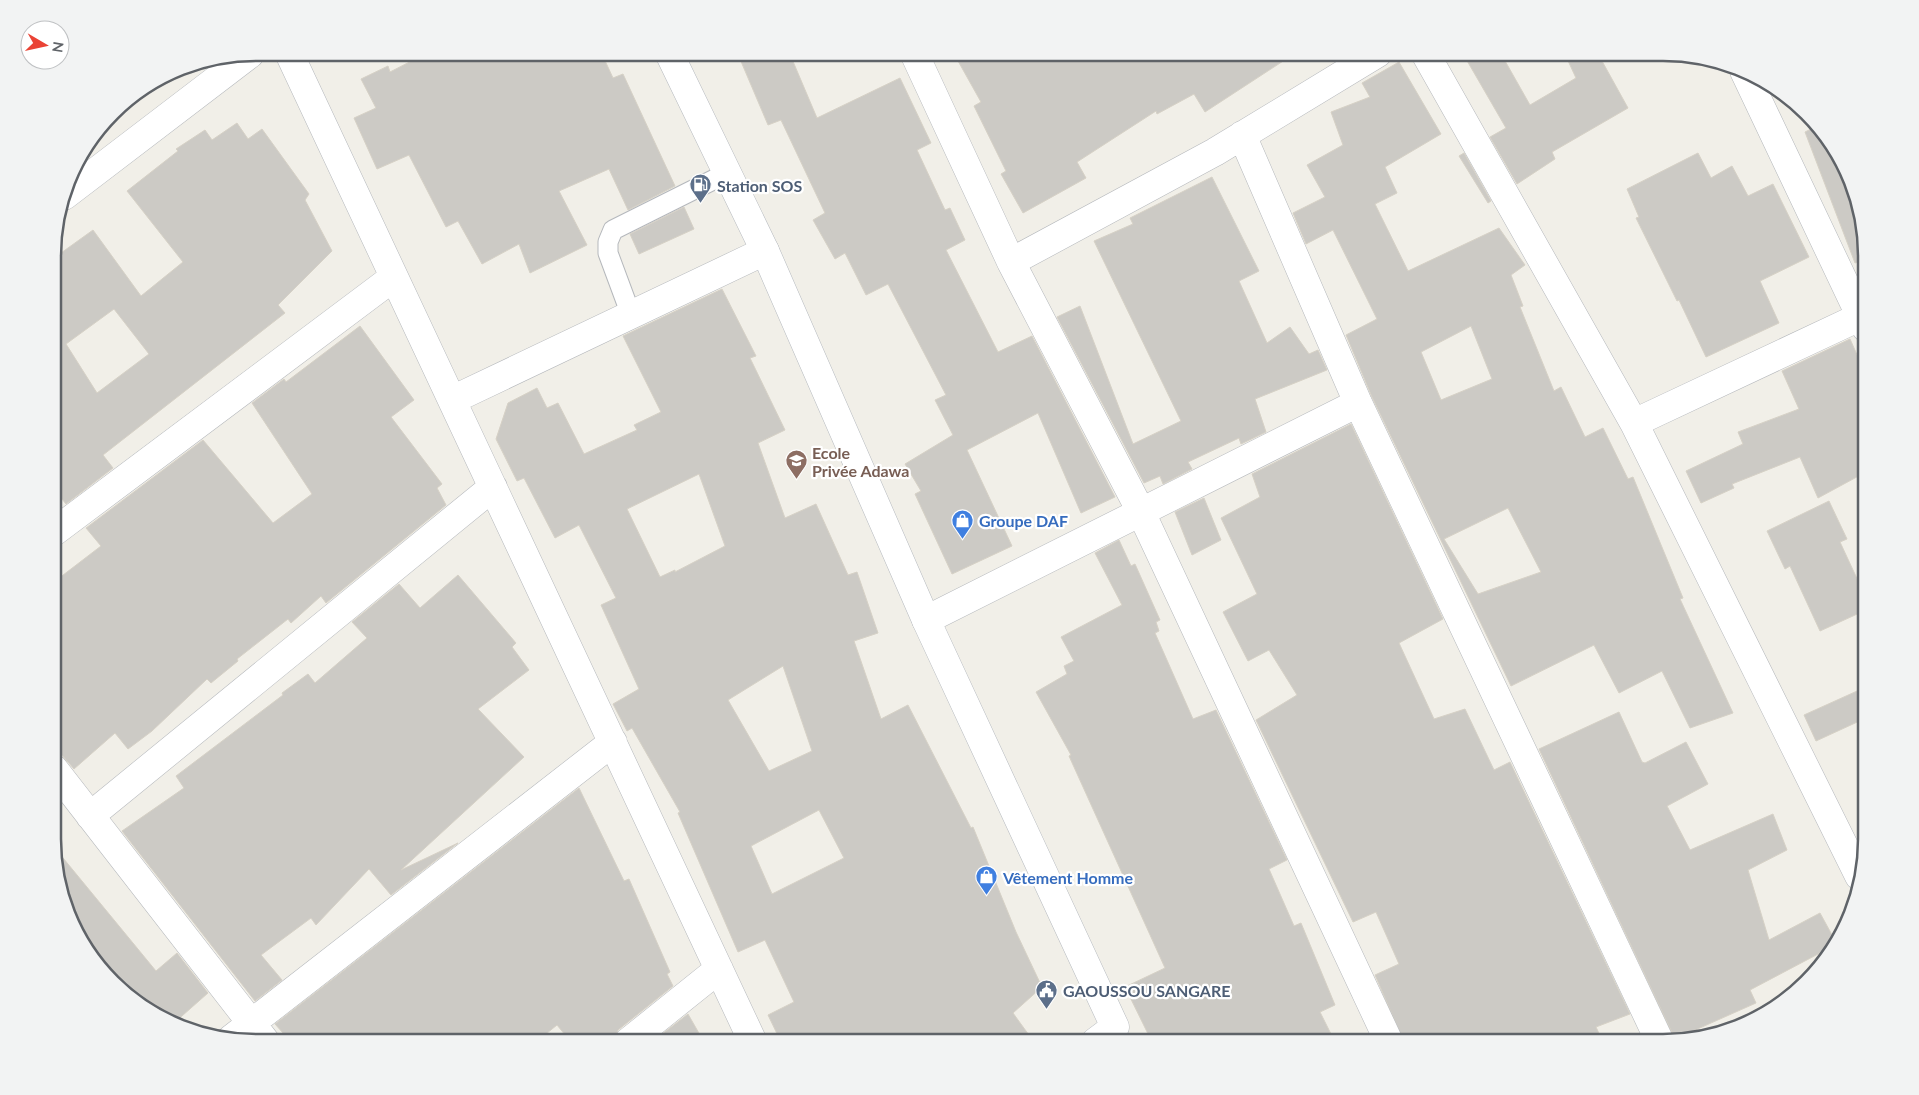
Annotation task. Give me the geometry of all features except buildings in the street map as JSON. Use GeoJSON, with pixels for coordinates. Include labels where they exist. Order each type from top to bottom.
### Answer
{"type":"FeatureCollection","features":[{"type":"Feature","properties":{"kind":"street"},"geometry":{"type":"LineString","coordinates":[[293,61],[749,1034]]}},
{"type":"Feature","properties":{"kind":"street"},"geometry":{"type":"LineString","coordinates":[[672,61],[765,250],[926,620],[1110,1034]]}},
{"type":"Feature","properties":{"kind":"street"},"geometry":{"type":"LineString","coordinates":[[918,61],[1011,262],[1140,510],[1385,1034]]}},
{"type":"Feature","properties":{"kind":"street"},"geometry":{"type":"LineString","coordinates":[[1011,262],[1215,152],[1363,61]]}},
{"type":"Feature","properties":{"kind":"street"},"geometry":{"type":"LineString","coordinates":[[1431,61],[1634,423],[1855,869]]}},
{"type":"Feature","properties":{"kind":"street"},"geometry":{"type":"LineString","coordinates":[[73,189],[239,62]]}},
{"type":"Feature","properties":{"kind":"street"},"geometry":{"type":"LineString","coordinates":[[1749,81],[1858,308]]}},
{"type":"Feature","properties":{"kind":"street"},"geometry":{"type":"LineString","coordinates":[[1242,135],[1358,403],[1656,1034]]}},
{"type":"Feature","properties":{"kind":"street"},"geometry":{"type":"LineString","coordinates":[[452,400],[765,250]]}},
{"type":"Feature","properties":{"kind":"street"},"geometry":{"type":"LineString","coordinates":[[61,527],[394,277]]}},
{"type":"Feature","properties":{"kind":"street"},"geometry":{"type":"LineString","coordinates":[[1634,423],[1858,323]]}},
{"type":"Feature","properties":{"kind":"street"},"geometry":{"type":"LineString","coordinates":[[926,620],[1140,510],[1358,403]]}},
{"type":"Feature","properties":{"kind":"street"},"geometry":{"type":"LineString","coordinates":[[90,816],[493,487]]}},
{"type":"Feature","properties":{"kind":"street"},"geometry":{"type":"LineString","coordinates":[[251,1034],[613,742]]}},
{"type":"Feature","properties":{"kind":"street"},"geometry":{"type":"LineString","coordinates":[[61,778],[248,1033]]}},
{"type":"Feature","properties":{"kind":"street"},"geometry":{"type":"LineString","coordinates":[[638,1034],[720,969]]}},
{"type":"Feature","properties":{"kind":"lane"},"geometry":{"type":"LineString","coordinates":[[631,315],[608,253],[608,242],[613,230],[727,173]]}},
{"type":"Feature","properties":{"kind":"place","name":"Station SOS"},"geometry":{"type":"Point","coordinates":[701,204]}},
{"type":"Feature","properties":{"kind":"place","name":"Ecole Privée Adawa"},"geometry":{"type":"Point","coordinates":[796,480]}},
{"type":"Feature","properties":{"kind":"place","name":"Groupe DAF"},"geometry":{"type":"Point","coordinates":[963,539]}},
{"type":"Feature","properties":{"kind":"place","name":"Vêtement Homme"},"geometry":{"type":"Point","coordinates":[987,896]}},
{"type":"Feature","properties":{"kind":"place","name":"GAOUSSOU SANGARE"},"geometry":{"type":"Point","coordinates":[1047,1009]}}]}
